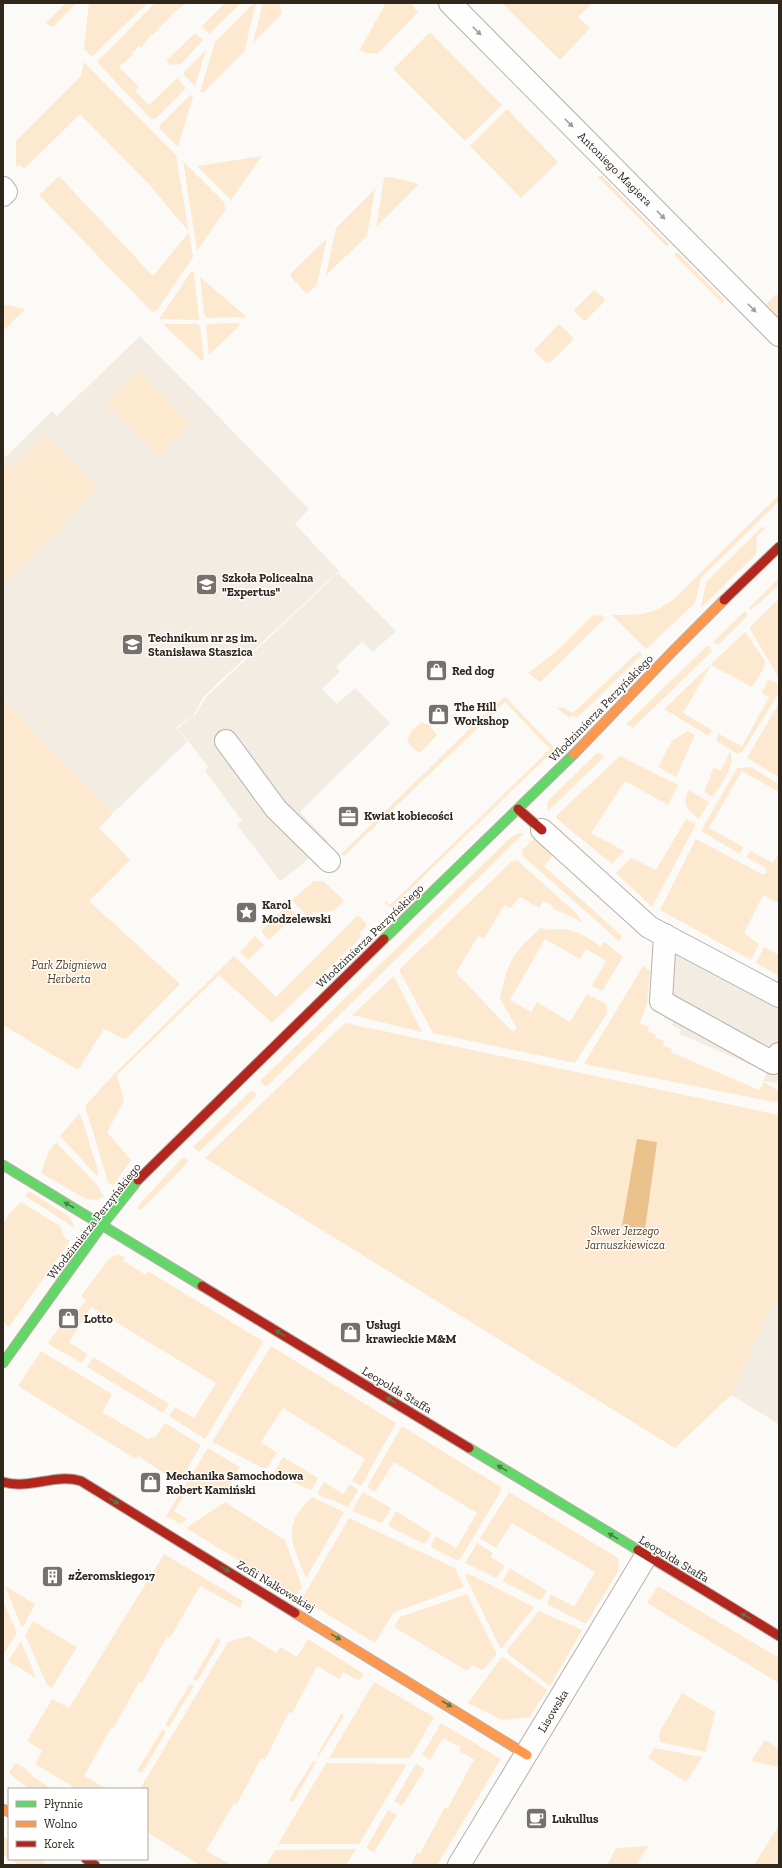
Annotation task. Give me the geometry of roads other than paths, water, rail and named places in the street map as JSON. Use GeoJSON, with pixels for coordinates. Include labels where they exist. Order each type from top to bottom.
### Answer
{"type":"FeatureCollection","features":[{"type":"Feature","properties":{"kind":"street","name":"Antoniego Magiera"},"geometry":{"type":"LineString","coordinates":[[450,3],[779,335]]}},
{"type":"Feature","properties":{"kind":"street"},"geometry":{"type":"LineString","coordinates":[[3,188],[6,192],[3,195]]}},
{"type":"Feature","properties":{"kind":"street","name":"Włodzimierza Perzyńskiego"},"geometry":{"type":"LineString","coordinates":[[3,1363],[103,1224],[135,1183],[174,1143],[592,736],[672,652],[779,547]]}},
{"type":"Feature","properties":{"kind":"street"},"geometry":{"type":"LineString","coordinates":[[226,741],[276,809],[329,862]]}},
{"type":"Feature","properties":{"kind":"street"},"geometry":{"type":"LineString","coordinates":[[518,809],[649,927],[779,996]]}},
{"type":"Feature","properties":{"kind":"street"},"geometry":{"type":"LineString","coordinates":[[665,935],[661,1001],[773,1064],[779,1054]]}},
{"type":"Feature","properties":{"kind":"street","name":"Leopolda Staffa"},"geometry":{"type":"LineString","coordinates":[[3,1165],[103,1224],[779,1636]]}},
{"type":"Feature","properties":{"kind":"street","name":"Zofii Nałkowskiej"},"geometry":{"type":"LineString","coordinates":[[3,1482],[10,1486],[19,1486],[62,1476],[72,1476],[527,1755]]}},
{"type":"Feature","properties":{"kind":"street","name":"Lisowska"},"geometry":{"type":"LineString","coordinates":[[459,1865],[527,1755],[646,1556]]}},
{"type":"Feature","properties":{"kind":"place","name":"Szkoła Policealna \"Expertus\""},"geometry":{"type":"Point","coordinates":[207,585]}},
{"type":"Feature","properties":{"kind":"place","name":"Technikum nr 25 im. Stanisława Staszica"},"geometry":{"type":"Point","coordinates":[133,645]}},
{"type":"Feature","properties":{"kind":"place","name":"Red dog"},"geometry":{"type":"Point","coordinates":[437,671]}},
{"type":"Feature","properties":{"kind":"place","name":"The Hill Workshop"},"geometry":{"type":"Point","coordinates":[439,714]}},
{"type":"Feature","properties":{"kind":"place","name":"Kwiat kobiecości"},"geometry":{"type":"Point","coordinates":[348,816]}},
{"type":"Feature","properties":{"kind":"place","name":"Karol Modzelewski"},"geometry":{"type":"Point","coordinates":[247,912]}},
{"type":"Feature","properties":{"kind":"place","name":"Lotto"},"geometry":{"type":"Point","coordinates":[69,1319]}},
{"type":"Feature","properties":{"kind":"place","name":"Usługi krawieckie M&M"},"geometry":{"type":"Point","coordinates":[350,1332]}},
{"type":"Feature","properties":{"kind":"place","name":"Mechanika Samochodowa Robert Kamiński"},"geometry":{"type":"Point","coordinates":[150,1483]}},
{"type":"Feature","properties":{"kind":"place","name":"#Żeromskiego17"},"geometry":{"type":"Point","coordinates":[52,1576]}},
{"type":"Feature","properties":{"kind":"place","name":"Lukullus"},"geometry":{"type":"Point","coordinates":[536,1819]}},
{"type":"Feature","properties":{"kind":"park label","name":"Park Zbigniewa Herberta"},"geometry":{"type":"Point","coordinates":[69,972]}},
{"type":"Feature","properties":{"kind":"park label","name":"Skwer Jerzego Jarnuszkiewicza"},"geometry":{"type":"Point","coordinates":[625,1238]}}]}
